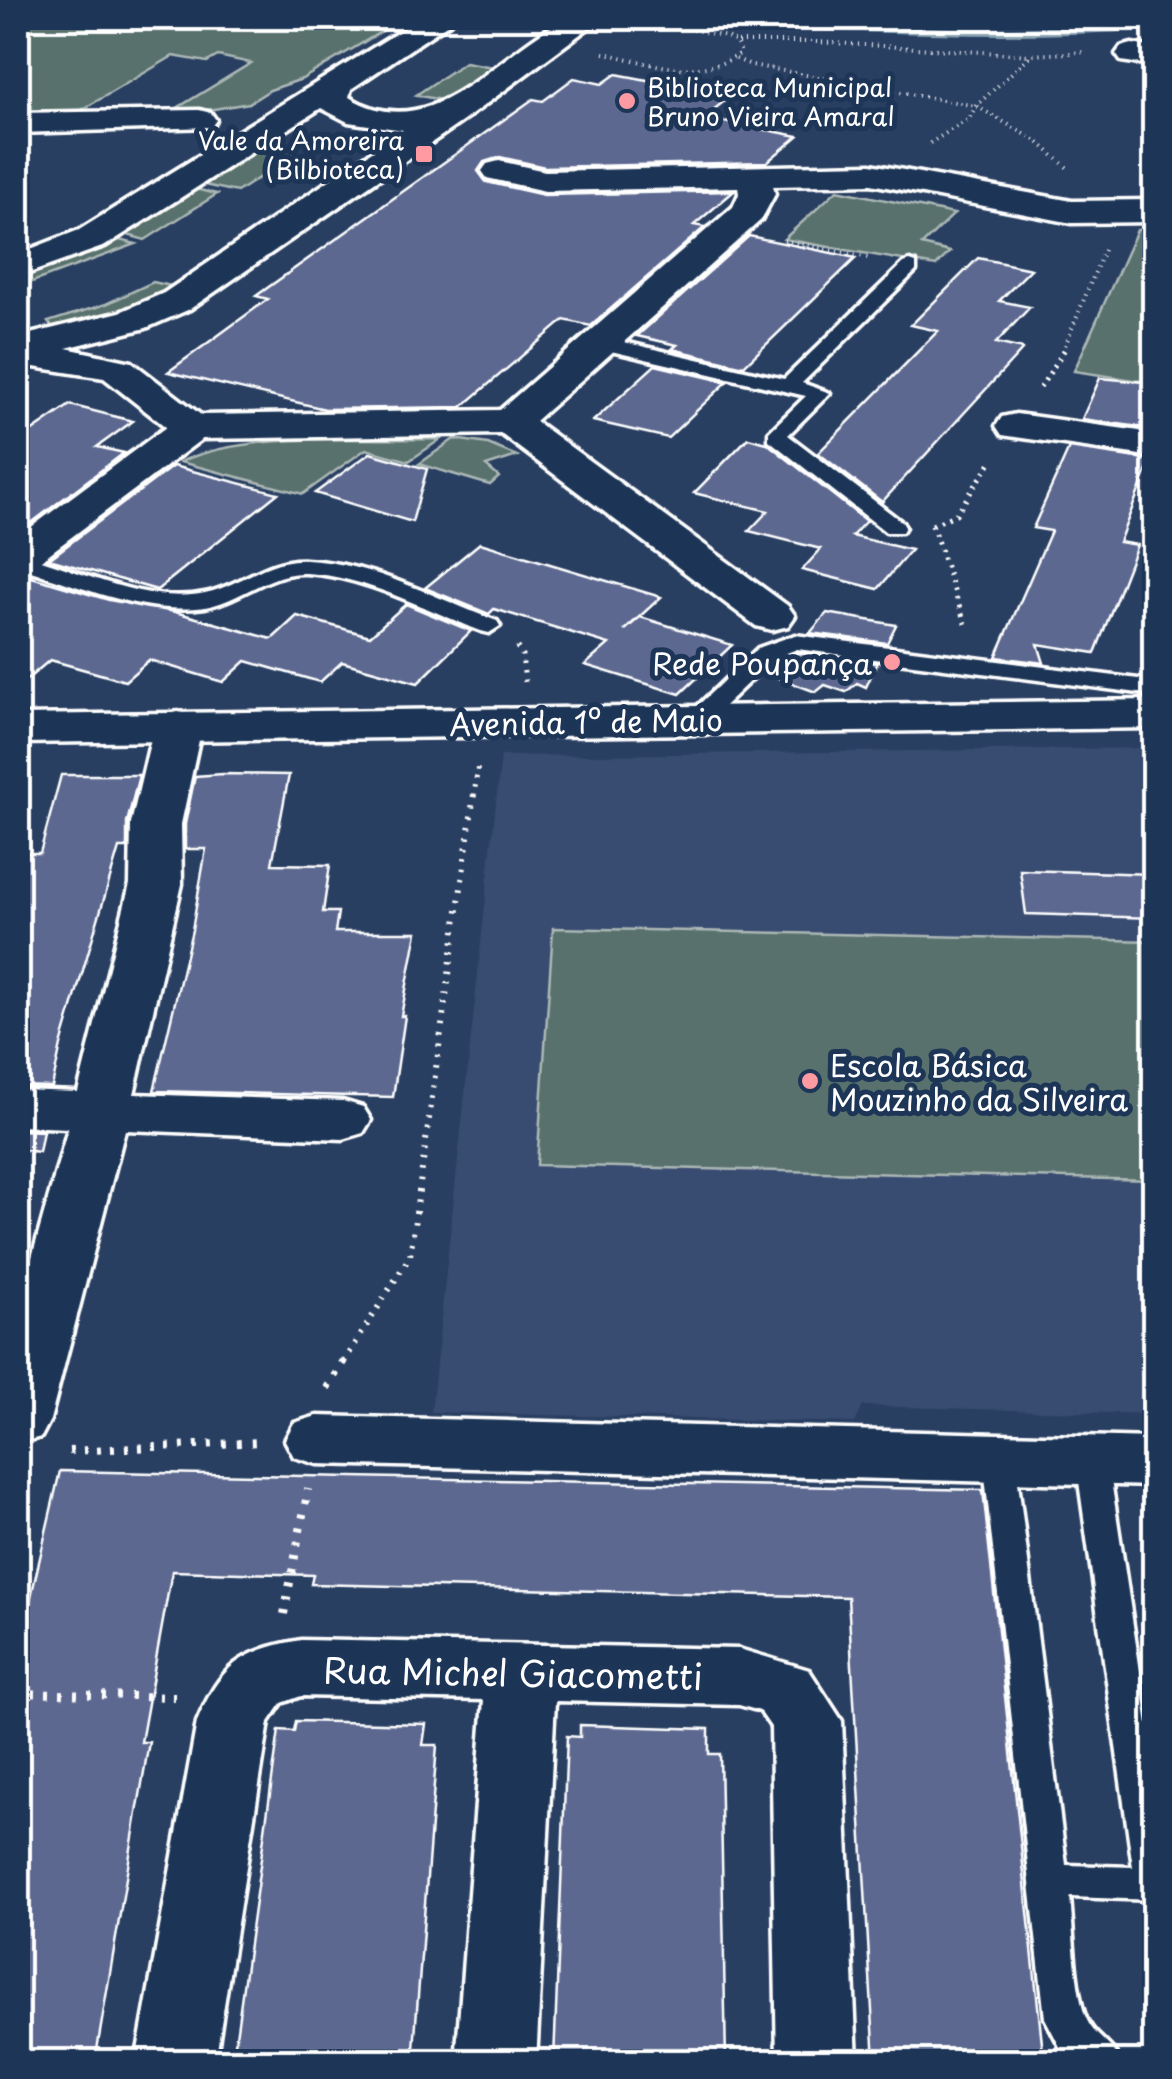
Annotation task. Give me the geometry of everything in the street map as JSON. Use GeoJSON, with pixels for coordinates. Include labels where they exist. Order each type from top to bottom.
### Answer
{"type":"FeatureCollection","features":[{"type":"Feature","properties":{"kind":"street"},"geometry":{"type":"LineString","coordinates":[[18,266],[92,238],[442,18]]}},
{"type":"Feature","properties":{"kind":"street"},"geometry":{"type":"LineString","coordinates":[[118,370],[127,342],[177,301],[587,18]]}},
{"type":"Feature","properties":{"kind":"street"},"geometry":{"type":"LineString","coordinates":[[340,82],[332,93],[333,101],[346,111],[406,120],[451,114]]}},
{"type":"Feature","properties":{"kind":"street"},"geometry":{"type":"LineString","coordinates":[[18,123],[200,120]]}},
{"type":"Feature","properties":{"kind":"street"},"geometry":{"type":"LineString","coordinates":[[259,134],[298,127],[350,132],[374,143],[378,165]]}},
{"type":"Feature","properties":{"kind":"street"},"geometry":{"type":"LineString","coordinates":[[499,172],[546,181],[871,174],[1072,212],[1154,211]]}},
{"type":"Feature","properties":{"kind":"street"},"geometry":{"type":"LineString","coordinates":[[510,422],[748,212],[756,194],[753,176]]}},
{"type":"Feature","properties":{"kind":"street"},"geometry":{"type":"LineString","coordinates":[[18,353],[120,324],[177,301]]}},
{"type":"Feature","properties":{"kind":"street"},"geometry":{"type":"LineString","coordinates":[[18,353],[118,370],[192,427]]}},
{"type":"Feature","properties":{"kind":"street"},"geometry":{"type":"LineString","coordinates":[[18,558],[192,427],[510,422],[772,616]]}},
{"type":"Feature","properties":{"kind":"street"},"geometry":{"type":"LineString","coordinates":[[1016,426],[1154,445]]}},
{"type":"Feature","properties":{"kind":"street","name":"Avenida 1º de Maio"},"geometry":{"type":"LineString","coordinates":[[18,729],[1154,714]]}},
{"type":"Feature","properties":{"kind":"street"},"geometry":{"type":"LineString","coordinates":[[38,1436],[102,1111],[156,884],[156,824],[178,726]]}},
{"type":"Feature","properties":{"kind":"street"},"geometry":{"type":"LineString","coordinates":[[18,1108],[343,1120]]}},
{"type":"Feature","properties":{"kind":"street"},"geometry":{"type":"LineString","coordinates":[[317,1440],[1154,1462]]}},
{"type":"Feature","properties":{"kind":"street","name":"Rua Michel Giacometti"},"geometry":{"type":"LineString","coordinates":[[257,1686],[301,1668],[739,1677],[784,1690],[806,1721],[817,2062]]}},
{"type":"Feature","properties":{"kind":"street"},"geometry":{"type":"LineString","coordinates":[[496,2062],[521,1674]]}},
{"type":"Feature","properties":{"kind":"street"},"geometry":{"type":"LineString","coordinates":[[175,2062],[233,1722],[257,1686]]}},
{"type":"Feature","properties":{"kind":"lane"},"geometry":{"type":"LineString","coordinates":[[788,386],[910,266]]}},
{"type":"Feature","properties":{"kind":"lane"},"geometry":{"type":"LineString","coordinates":[[602,343],[820,394],[776,436],[894,527]]}},
{"type":"Feature","properties":{"kind":"lane"},"geometry":{"type":"LineString","coordinates":[[18,558],[180,602],[232,592],[263,573],[280,568],[325,568],[489,626]]}},
{"type":"Feature","properties":{"kind":"lane"},"geometry":{"type":"LineString","coordinates":[[696,720],[766,653],[795,642],[1154,688]]}},
{"type":"Feature","properties":{"kind":"lane"},"geometry":{"type":"LineString","coordinates":[[998,1458],[1065,2018],[1083,2050],[1100,2062]]}},
{"type":"Feature","properties":{"kind":"lane"},"geometry":{"type":"LineString","coordinates":[[1048,1880],[1154,1884],[1092,1460]]}},
{"type":"Feature","properties":{"kind":"path"},"geometry":{"type":"LineString","coordinates":[[641,18],[736,42],[1129,54]]}},
{"type":"Feature","properties":{"kind":"path"},"geometry":{"type":"LineString","coordinates":[[603,53],[685,68],[715,66],[736,58],[742,48],[736,42]]}},
{"type":"Feature","properties":{"kind":"path"},"geometry":{"type":"LineString","coordinates":[[976,106],[1031,54]]}},
{"type":"Feature","properties":{"kind":"path"},"geometry":{"type":"LineString","coordinates":[[736,58],[751,65],[976,106],[1038,141],[1109,211],[1112,230],[1068,344],[956,514],[932,525]]}},
{"type":"Feature","properties":{"kind":"path"},"geometry":{"type":"LineString","coordinates":[[18,1693],[257,1686],[326,1390],[410,1256],[479,753]]}},
{"type":"Feature","properties":{"kind":"path"},"geometry":{"type":"LineString","coordinates":[[38,1436],[317,1440]]}},
{"type":"Feature","properties":{"kind":"shaded area","name":"Escola Básica Mouzinho da Silveira"},"geometry":{"type":"Polygon","coordinates":[[[1154,748],[1154,1414],[863,1406],[855,1423],[431,1412],[501,756],[1154,748]]]}},
{"type":"Feature","properties":{"kind":"green space"},"geometry":{"type":"Polygon","coordinates":[[[18,18],[404,18],[302,79],[270,90],[249,103],[174,110],[251,63],[218,56],[207,62],[173,56],[73,115],[18,116],[18,18]]]}},
{"type":"Feature","properties":{"kind":"green space"},"geometry":{"type":"Polygon","coordinates":[[[465,62],[498,68],[451,102],[416,95],[465,62]]]}},
{"type":"Feature","properties":{"kind":"green space"},"geometry":{"type":"Polygon","coordinates":[[[258,147],[294,155],[237,192],[200,184],[258,147]]]}},
{"type":"Feature","properties":{"kind":"green space"},"geometry":{"type":"Polygon","coordinates":[[[195,189],[217,194],[145,240],[124,234],[195,189]]]}},
{"type":"Feature","properties":{"kind":"green space"},"geometry":{"type":"Polygon","coordinates":[[[837,190],[954,214],[922,245],[950,252],[936,266],[784,239],[837,190]]]}},
{"type":"Feature","properties":{"kind":"green space"},"geometry":{"type":"Polygon","coordinates":[[[1137,230],[1154,230],[1154,383],[1074,371],[1137,230]]]}},
{"type":"Feature","properties":{"kind":"green space"},"geometry":{"type":"Polygon","coordinates":[[[115,239],[136,244],[24,285],[18,274],[115,239]]]}},
{"type":"Feature","properties":{"kind":"green space"},"geometry":{"type":"Polygon","coordinates":[[[153,282],[180,288],[58,333],[48,322],[106,304],[153,282]]]}},
{"type":"Feature","properties":{"kind":"green space"},"geometry":{"type":"Polygon","coordinates":[[[441,439],[409,461],[366,449],[303,494],[180,462],[208,452],[272,442],[441,439]]]}},
{"type":"Feature","properties":{"kind":"green space"},"geometry":{"type":"Polygon","coordinates":[[[454,439],[488,444],[517,456],[486,466],[499,477],[490,485],[419,464],[454,439]]]}},
{"type":"Feature","properties":{"kind":"green space"},"geometry":{"type":"Polygon","coordinates":[[[553,928],[1154,941],[1154,1180],[537,1165],[553,928]]]}},
{"type":"Feature","properties":{"kind":"building"},"geometry":{"type":"Polygon","coordinates":[[[616,74],[731,96],[703,118],[798,136],[767,162],[545,167],[500,157],[484,162],[478,171],[486,182],[544,195],[734,191],[694,225],[705,227],[591,326],[564,320],[462,407],[325,409],[168,372],[268,299],[256,296],[533,99],[543,101],[574,78],[602,84],[616,74]]]}},
{"type":"Feature","properties":{"kind":"building"},"geometry":{"type":"Polygon","coordinates":[[[749,236],[856,258],[744,366],[672,349],[677,345],[637,336],[749,236]]]}},
{"type":"Feature","properties":{"kind":"building"},"geometry":{"type":"Polygon","coordinates":[[[978,258],[1031,269],[999,301],[1030,307],[996,343],[1023,349],[882,502],[818,453],[938,331],[911,325],[978,258]]]}},
{"type":"Feature","properties":{"kind":"building"},"geometry":{"type":"Polygon","coordinates":[[[655,365],[727,382],[668,438],[593,421],[655,365]]]}},
{"type":"Feature","properties":{"kind":"building"},"geometry":{"type":"Polygon","coordinates":[[[1100,378],[1154,383],[1154,429],[1082,419],[1100,378]]]}},
{"type":"Feature","properties":{"kind":"building"},"geometry":{"type":"Polygon","coordinates":[[[70,405],[133,421],[97,447],[124,453],[18,533],[18,441],[70,405]]]}},
{"type":"Feature","properties":{"kind":"building"},"geometry":{"type":"Polygon","coordinates":[[[748,438],[767,443],[866,521],[852,536],[911,550],[878,589],[802,570],[821,549],[749,531],[768,511],[694,493],[748,438]]]}},
{"type":"Feature","properties":{"kind":"building"},"geometry":{"type":"Polygon","coordinates":[[[1069,448],[1151,460],[1119,542],[1137,545],[1095,653],[1038,644],[1044,663],[996,657],[1051,531],[1033,528],[1069,448]]]}},
{"type":"Feature","properties":{"kind":"building"},"geometry":{"type":"Polygon","coordinates":[[[370,453],[427,469],[412,522],[315,493],[370,453]]]}},
{"type":"Feature","properties":{"kind":"building"},"geometry":{"type":"Polygon","coordinates":[[[173,466],[278,493],[157,590],[49,559],[173,466]]]}},
{"type":"Feature","properties":{"kind":"building"},"geometry":{"type":"Polygon","coordinates":[[[480,543],[661,597],[624,631],[640,617],[732,645],[680,694],[585,665],[609,644],[494,609],[489,614],[425,588],[480,543]]]}},
{"type":"Feature","properties":{"kind":"building"},"geometry":{"type":"Polygon","coordinates":[[[18,573],[109,600],[175,612],[272,639],[297,616],[370,636],[406,604],[471,631],[418,683],[342,662],[320,682],[246,661],[223,682],[149,660],[125,681],[50,660],[18,687],[18,573]]]}},
{"type":"Feature","properties":{"kind":"building"},"geometry":{"type":"Polygon","coordinates":[[[827,613],[896,625],[887,643],[810,633],[827,613]]]}},
{"type":"Feature","properties":{"kind":"building"},"geometry":{"type":"Polygon","coordinates":[[[797,653],[877,663],[866,687],[857,683],[846,692],[825,685],[816,692],[773,676],[797,653]]]}},
{"type":"Feature","properties":{"kind":"building"},"geometry":{"type":"Polygon","coordinates":[[[61,775],[139,775],[127,823],[127,848],[119,848],[52,1087],[18,1086],[18,853],[40,853],[61,775]]]}},
{"type":"Feature","properties":{"kind":"building"},"geometry":{"type":"Polygon","coordinates":[[[289,775],[272,864],[330,865],[323,912],[338,912],[335,932],[417,932],[401,1016],[405,1016],[393,1097],[154,1091],[192,930],[206,849],[185,849],[185,824],[195,776],[289,775]]]}},
{"type":"Feature","properties":{"kind":"building"},"geometry":{"type":"Polygon","coordinates":[[[1020,870],[1154,874],[1154,918],[1026,914],[1020,870]]]}},
{"type":"Feature","properties":{"kind":"building"},"geometry":{"type":"Polygon","coordinates":[[[18,1130],[43,1131],[39,1152],[18,1149],[18,1130]]]}},
{"type":"Feature","properties":{"kind":"building"},"geometry":{"type":"Polygon","coordinates":[[[60,1471],[983,1490],[1044,2062],[875,2062],[848,1597],[311,1584],[313,1575],[172,1571],[141,1742],[149,1742],[95,2062],[18,2062],[18,1653],[60,1471]]]}},
{"type":"Feature","properties":{"kind":"building"},"geometry":{"type":"Polygon","coordinates":[[[296,1721],[426,1724],[423,1745],[437,1745],[413,2062],[252,2062],[254,2052],[234,2051],[279,1730],[294,1731],[296,1721]]]}},
{"type":"Feature","properties":{"kind":"building"},"geometry":{"type":"Polygon","coordinates":[[[580,1725],[709,1729],[709,1754],[720,1754],[726,2062],[554,2060],[567,1736],[580,1737],[580,1725]]]}},
{"type":"Feature","properties":{"kind":"waterway"},"geometry":{"type":"LineString","coordinates":[[689,22],[980,32],[1154,27]]}},
{"type":"Feature","properties":{"kind":"place","name":"Biblioteca Municipal Bruno Vieira Amaral"},"geometry":{"type":"Point","coordinates":[627,101]}},
{"type":"Feature","properties":{"kind":"place","name":"Vale da Amoreira (Bilbioteca)"},"geometry":{"type":"Point","coordinates":[424,154]}},
{"type":"Feature","properties":{"kind":"place","name":"Rede Poupança"},"geometry":{"type":"Point","coordinates":[892,662]}},
{"type":"Feature","properties":{"kind":"place","name":"Escola Básica Mouzinho da Silveira"},"geometry":{"type":"Point","coordinates":[810,1081]}}]}
